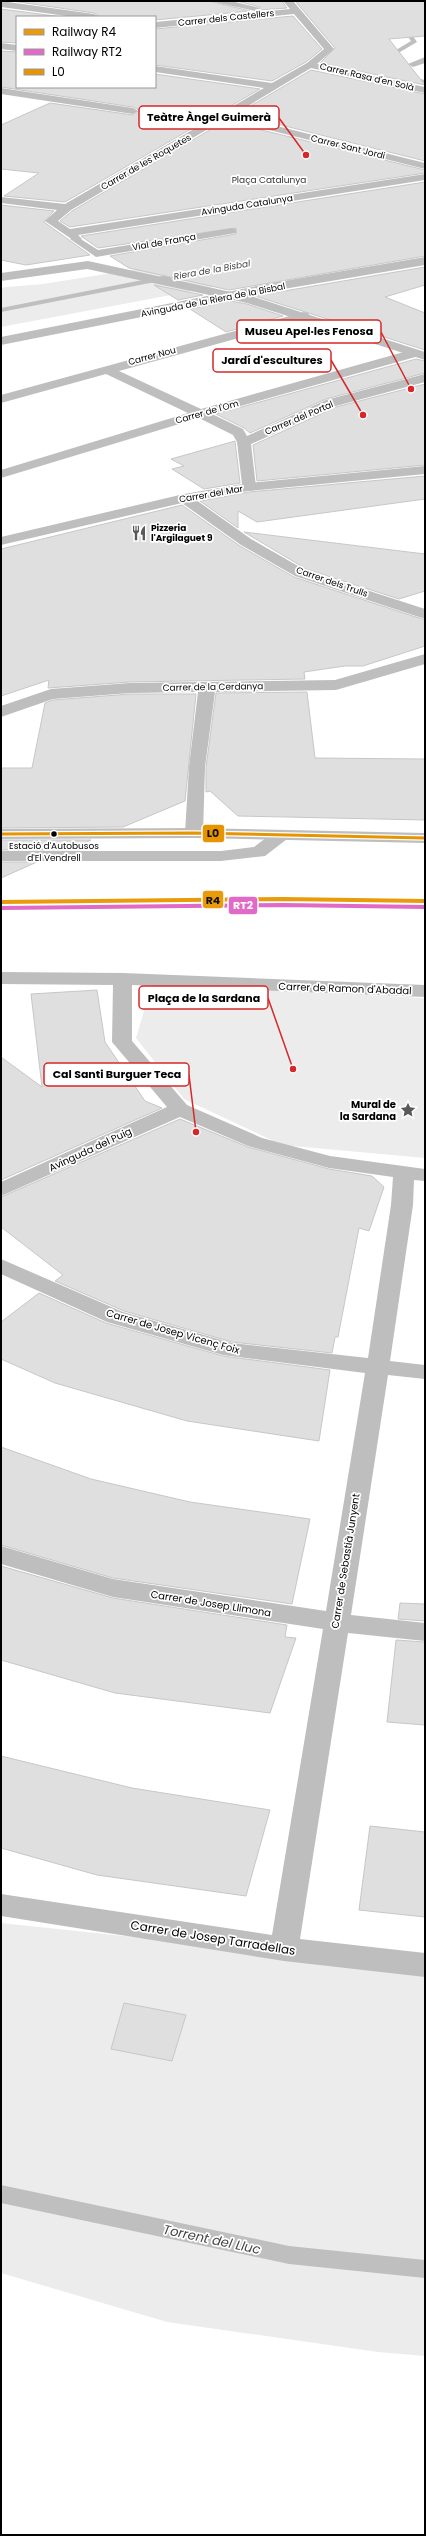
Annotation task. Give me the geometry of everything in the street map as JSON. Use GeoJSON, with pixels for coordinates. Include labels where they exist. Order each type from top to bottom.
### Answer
{"type":"FeatureCollection","features":[{"type":"Feature","properties":{"kind":"street"},"geometry":{"type":"LineString","coordinates":[[215,1],[262,9],[296,11]]}},
{"type":"Feature","properties":{"kind":"street","name":"Carrer de les Roquetes"},"geometry":{"type":"LineString","coordinates":[[96,254],[51,221],[67,208],[225,116],[271,86],[310,65],[329,49],[288,1]]}},
{"type":"Feature","properties":{"kind":"street"},"geometry":{"type":"LineString","coordinates":[[1,4],[87,16]]}},
{"type":"Feature","properties":{"kind":"street","name":"Carrer dels Castellers"},"geometry":{"type":"LineString","coordinates":[[156,25],[296,11]]}},
{"type":"Feature","properties":{"kind":"street"},"geometry":{"type":"LineString","coordinates":[[1,46],[16,48]]}},
{"type":"Feature","properties":{"kind":"street"},"geometry":{"type":"LineString","coordinates":[[413,64],[425,60]]}},
{"type":"Feature","properties":{"kind":"street","name":"Carrer Rasa d'en Solà"},"geometry":{"type":"LineString","coordinates":[[310,65],[425,90]]}},
{"type":"Feature","properties":{"kind":"street"},"geometry":{"type":"LineString","coordinates":[[156,69],[271,86]]}},
{"type":"Feature","properties":{"kind":"street"},"geometry":{"type":"LineString","coordinates":[[1,100],[24,88]]}},
{"type":"Feature","properties":{"kind":"street"},"geometry":{"type":"LineString","coordinates":[[1,91],[134,111]]}},
{"type":"Feature","properties":{"kind":"street","name":"Carrer Sant Jordi"},"geometry":{"type":"LineString","coordinates":[[225,116],[425,166]]}},
{"type":"Feature","properties":{"kind":"street","name":"Avinguda Catalunya"},"geometry":{"type":"LineString","coordinates":[[72,236],[425,177]]}},
{"type":"Feature","properties":{"kind":"street"},"geometry":{"type":"LineString","coordinates":[[1,200],[67,208]]}},
{"type":"Feature","properties":{"kind":"street","name":"Vial de França"},"geometry":{"type":"LineString","coordinates":[[96,254],[232,231]]}},
{"type":"Feature","properties":{"kind":"street"},"geometry":{"type":"LineString","coordinates":[[88,265],[96,254]]}},
{"type":"Feature","properties":{"kind":"street","name":"Avinguda de la Riera de la Bisbal"},"geometry":{"type":"LineString","coordinates":[[1,341],[272,288],[425,261]]}},
{"type":"Feature","properties":{"kind":"street"},"geometry":{"type":"LineString","coordinates":[[1,277],[88,265],[104,270],[250,300],[420,354]]}},
{"type":"Feature","properties":{"kind":"street"},"geometry":{"type":"LineString","coordinates":[[1,266],[38,272]]}},
{"type":"Feature","properties":{"kind":"street","name":"Carrer Nou"},"geometry":{"type":"LineString","coordinates":[[1,398],[304,316]]}},
{"type":"Feature","properties":{"kind":"street","name":"Carrer de l'Om"},"geometry":{"type":"LineString","coordinates":[[1,474],[202,413],[420,354]]}},
{"type":"Feature","properties":{"kind":"street"},"geometry":{"type":"LineString","coordinates":[[106,369],[202,413],[238,432],[244,442],[249,487]]}},
{"type":"Feature","properties":{"kind":"street","name":"Carrer del Portal"},"geometry":{"type":"LineString","coordinates":[[244,442],[331,403],[425,378]]}},
{"type":"Feature","properties":{"kind":"street","name":"Carrer del Mar"},"geometry":{"type":"LineString","coordinates":[[1,541],[184,498],[249,487],[425,470]]}},
{"type":"Feature","properties":{"kind":"street","name":"Carrer dels Trulls"},"geometry":{"type":"LineString","coordinates":[[184,498],[246,542],[300,573],[425,614]]}},
{"type":"Feature","properties":{"kind":"street","name":"Carrer de la Cerdanya"},"geometry":{"type":"LineString","coordinates":[[1,712],[51,694],[130,688],[336,685],[425,659]]}},
{"type":"Feature","properties":{"kind":"street"},"geometry":{"type":"LineString","coordinates":[[194,834],[197,767],[207,688]]}},
{"type":"Feature","properties":{"kind":"street"},"geometry":{"type":"LineString","coordinates":[[1,834],[194,834],[425,838]]}},
{"type":"Feature","properties":{"kind":"street"},"geometry":{"type":"LineString","coordinates":[[1,856],[221,856],[259,852],[281,835]]}},
{"type":"Feature","properties":{"kind":"street","name":"Carrer de Ramon d'Abadal"},"geometry":{"type":"LineString","coordinates":[[1,978],[123,979],[425,991]]}},
{"type":"Feature","properties":{"kind":"street"},"geometry":{"type":"LineString","coordinates":[[1,987],[20,978]]}},
{"type":"Feature","properties":{"kind":"street"},"geometry":{"type":"LineString","coordinates":[[123,979],[122,1042],[180,1109],[255,1142],[329,1162],[415,1174]]}},
{"type":"Feature","properties":{"kind":"street","name":"Avinguda del Puig"},"geometry":{"type":"LineString","coordinates":[[1,1190],[180,1109]]}},
{"type":"Feature","properties":{"kind":"street","name":"Carrer de Sebastià Junyent"},"geometry":{"type":"LineString","coordinates":[[284,1949],[402,1205],[415,1174]]}},
{"type":"Feature","properties":{"kind":"street","name":"Carrer de Josep Vicenç Foix"},"geometry":{"type":"LineString","coordinates":[[1,1266],[115,1317],[231,1350],[377,1368],[425,1372]]}},
{"type":"Feature","properties":{"kind":"street","name":"Carrer de Josep Llimona"},"geometry":{"type":"LineString","coordinates":[[1,1555],[113,1588],[335,1622],[425,1632]]}},
{"type":"Feature","properties":{"kind":"street","name":"Carrer de Josep Tarradellas"},"geometry":{"type":"LineString","coordinates":[[1,1905],[284,1949],[425,1965]]}},
{"type":"Feature","properties":{"kind":"shaded area"},"geometry":{"type":"Polygon","coordinates":[[[331,265],[1,327],[1,288],[6,287],[43,284],[137,269],[331,265]]]}},
{"type":"Feature","properties":{"kind":"shaded area"},"geometry":{"type":"Polygon","coordinates":[[[152,984],[425,998],[425,1158],[282,1145],[184,1099],[136,1038],[152,984]]]}},
{"type":"Feature","properties":{"kind":"shaded area"},"geometry":{"type":"Polygon","coordinates":[[[1,1923],[425,1968],[425,2356],[378,2352],[167,2322],[1,2273],[1,1923]]]}},
{"type":"Feature","properties":{"kind":"building"},"geometry":{"type":"Polygon","coordinates":[[[12,1],[209,1],[250,11],[156,20],[156,16],[98,16],[94,13],[12,1]]]}},
{"type":"Feature","properties":{"kind":"building"},"geometry":{"type":"Polygon","coordinates":[[[237,1],[282,1],[287,8],[259,10],[260,7],[237,1]]]}},
{"type":"Feature","properties":{"kind":"building"},"geometry":{"type":"Polygon","coordinates":[[[295,1],[425,1],[425,36],[389,39],[425,85],[320,63],[335,48],[295,1]]]}},
{"type":"Feature","properties":{"kind":"building"},"geometry":{"type":"Polygon","coordinates":[[[1,9],[55,16],[16,16],[16,43],[1,42],[1,9]]]}},
{"type":"Feature","properties":{"kind":"building"},"geometry":{"type":"Polygon","coordinates":[[[293,16],[322,49],[306,62],[272,81],[156,65],[156,29],[293,16]]]}},
{"type":"Feature","properties":{"kind":"building"},"geometry":{"type":"Polygon","coordinates":[[[1,51],[16,52],[16,88],[156,88],[156,74],[260,89],[65,202],[4,196],[39,173],[1,169],[1,125],[50,103],[133,115],[139,110],[133,107],[1,87],[1,51]]]}},
{"type":"Feature","properties":{"kind":"building"},"geometry":{"type":"Polygon","coordinates":[[[311,70],[425,94],[425,161],[237,114],[311,70]]]}},
{"type":"Feature","properties":{"kind":"building"},"geometry":{"type":"Polygon","coordinates":[[[225,121],[425,170],[425,173],[70,227],[60,221],[72,211],[225,121]]]}},
{"type":"Feature","properties":{"kind":"building"},"geometry":{"type":"Polygon","coordinates":[[[425,182],[425,256],[229,290],[129,268],[110,256],[236,234],[236,228],[98,248],[81,236],[425,182]]]}},
{"type":"Feature","properties":{"kind":"building"},"geometry":{"type":"Polygon","coordinates":[[[1,205],[54,211],[44,222],[90,255],[26,265],[1,260],[1,205]]]}},
{"type":"Feature","properties":{"kind":"building"},"geometry":{"type":"Polygon","coordinates":[[[425,267],[425,285],[385,297],[425,313],[425,350],[255,296],[425,267]]]}},
{"type":"Feature","properties":{"kind":"building"},"geometry":{"type":"Polygon","coordinates":[[[154,285],[203,295],[178,300],[154,285]]]}},
{"type":"Feature","properties":{"kind":"building"},"geometry":{"type":"Polygon","coordinates":[[[230,301],[247,304],[283,316],[226,332],[190,309],[230,301]]]}},
{"type":"Feature","properties":{"kind":"building"},"geometry":{"type":"Polygon","coordinates":[[[416,359],[425,361],[425,373],[326,399],[250,433],[244,428],[216,414],[416,359]]]}},
{"type":"Feature","properties":{"kind":"building"},"geometry":{"type":"Polygon","coordinates":[[[425,384],[425,465],[257,481],[253,445],[336,407],[425,384]]]}},
{"type":"Feature","properties":{"kind":"building"},"geometry":{"type":"Polygon","coordinates":[[[235,441],[240,483],[204,489],[172,469],[184,466],[171,459],[235,441]]]}},
{"type":"Feature","properties":{"kind":"building"},"geometry":{"type":"Polygon","coordinates":[[[425,476],[425,499],[257,522],[238,511],[238,528],[200,501],[249,492],[425,476]]]}},
{"type":"Feature","properties":{"kind":"building"},"geometry":{"type":"Polygon","coordinates":[[[182,505],[240,546],[294,577],[425,620],[425,646],[363,666],[345,666],[304,672],[305,679],[130,682],[48,688],[49,680],[1,696],[1,549],[182,505]]]}},
{"type":"Feature","properties":{"kind":"building"},"geometry":{"type":"Polygon","coordinates":[[[244,532],[425,554],[425,591],[399,599],[306,569],[244,532]]]}},
{"type":"Feature","properties":{"kind":"building"},"geometry":{"type":"Polygon","coordinates":[[[307,692],[315,758],[425,759],[425,820],[238,816],[210,791],[206,792],[206,767],[216,693],[307,692]]]}},
{"type":"Feature","properties":{"kind":"building"},"geometry":{"type":"Polygon","coordinates":[[[130,694],[196,694],[185,801],[123,827],[1,828],[1,768],[32,768],[45,703],[53,700],[130,694]]]}},
{"type":"Feature","properties":{"kind":"building"},"geometry":{"type":"Polygon","coordinates":[[[1,840],[91,840],[69,850],[1,850],[1,840]]]}},
{"type":"Feature","properties":{"kind":"building"},"geometry":{"type":"Polygon","coordinates":[[[1,862],[37,862],[1,878],[1,862]]]}},
{"type":"Feature","properties":{"kind":"building"},"geometry":{"type":"Polygon","coordinates":[[[97,990],[105,1042],[145,1101],[162,1108],[1,1180],[1,1057],[42,1087],[31,994],[97,990]]]}},
{"type":"Feature","properties":{"kind":"building"},"geometry":{"type":"Polygon","coordinates":[[[180,1119],[248,1147],[329,1169],[372,1176],[384,1187],[369,1231],[359,1228],[338,1337],[335,1337],[332,1353],[232,1342],[124,1311],[55,1281],[63,1275],[1,1227],[1,1197],[180,1119]]]}},
{"type":"Feature","properties":{"kind":"building"},"geometry":{"type":"Polygon","coordinates":[[[39,1293],[106,1323],[223,1356],[330,1370],[319,1441],[187,1421],[55,1383],[1,1359],[1,1322],[39,1293]]]}},
{"type":"Feature","properties":{"kind":"building"},"geometry":{"type":"Polygon","coordinates":[[[1,1447],[91,1479],[190,1502],[310,1519],[292,1604],[113,1578],[1,1545],[1,1447]]]}},
{"type":"Feature","properties":{"kind":"building"},"geometry":{"type":"Polygon","coordinates":[[[1,1566],[113,1598],[287,1625],[285,1637],[296,1638],[270,1713],[115,1693],[1,1660],[1,1566]]]}},
{"type":"Feature","properties":{"kind":"building"},"geometry":{"type":"Polygon","coordinates":[[[400,1603],[425,1604],[425,1621],[398,1619],[400,1603]]]}},
{"type":"Feature","properties":{"kind":"building"},"geometry":{"type":"Polygon","coordinates":[[[396,1640],[425,1642],[425,1725],[387,1722],[396,1640]]]}},
{"type":"Feature","properties":{"kind":"building"},"geometry":{"type":"Polygon","coordinates":[[[1,1756],[132,1788],[270,1810],[246,1896],[97,1875],[1,1848],[1,1756]]]}},
{"type":"Feature","properties":{"kind":"building"},"geometry":{"type":"Polygon","coordinates":[[[370,1826],[425,1832],[425,1917],[359,1910],[370,1826]]]}},
{"type":"Feature","properties":{"kind":"building"},"geometry":{"type":"Polygon","coordinates":[[[124,2003],[186,2015],[172,2061],[111,2049],[124,2003]]]}},
{"type":"Feature","properties":{"kind":"waterway"},"geometry":{"type":"LineString","coordinates":[[383,60],[414,42],[386,1]]}},
{"type":"Feature","properties":{"kind":"waterway"},"geometry":{"type":"LineString","coordinates":[[403,76],[425,82]]}},
{"type":"Feature","properties":{"kind":"waterway","name":"Riera de la Bisbal"},"geometry":{"type":"LineString","coordinates":[[1,310],[188,273]]}},
{"type":"Feature","properties":{"kind":"waterway","name":"Torrent del Lluc"},"geometry":{"type":"LineString","coordinates":[[1,2194],[289,2255],[425,2269]]}},
{"type":"Feature","properties":{"kind":"rail line","name":"R4"},"geometry":{"type":"LineString","coordinates":[[1,902],[283,899],[425,901]]}},
{"type":"Feature","properties":{"kind":"rail line","name":"RT2"},"geometry":{"type":"LineString","coordinates":[[1,908],[283,905],[425,907]]}},
{"type":"Feature","properties":{"kind":"transit line","name":"L0"},"geometry":{"type":"LineString","coordinates":[[1,834],[194,833],[425,838]]}},
{"type":"Feature","properties":{"kind":"place","name":"Teàtre Àngel Guimerà"},"geometry":{"type":"Point","coordinates":[306,155]}},
{"type":"Feature","properties":{"kind":"place","name":"Museu Apel·les Fenosa"},"geometry":{"type":"Point","coordinates":[411,389]}},
{"type":"Feature","properties":{"kind":"place","name":"Jardí d'escultures"},"geometry":{"type":"Point","coordinates":[363,415]}},
{"type":"Feature","properties":{"kind":"place","name":"Pizzeria l'Argilaguet 9"},"geometry":{"type":"Point","coordinates":[139,533]}},
{"type":"Feature","properties":{"kind":"place","name":"Estació d'Autobusos d'El Vendrell"},"geometry":{"type":"Point","coordinates":[54,834]}},
{"type":"Feature","properties":{"kind":"place","name":"Plaça de la Sardana"},"geometry":{"type":"Point","coordinates":[293,1069]}},
{"type":"Feature","properties":{"kind":"place","name":"Mural de la Sardana"},"geometry":{"type":"Point","coordinates":[408,1110]}},
{"type":"Feature","properties":{"kind":"place","name":"Cal Santi Burguer Teca"},"geometry":{"type":"Point","coordinates":[196,1132]}},
{"type":"Feature","properties":{"kind":"park label","name":"Plaça Catalunya"},"geometry":{"type":"Point","coordinates":[269,180]}}]}
